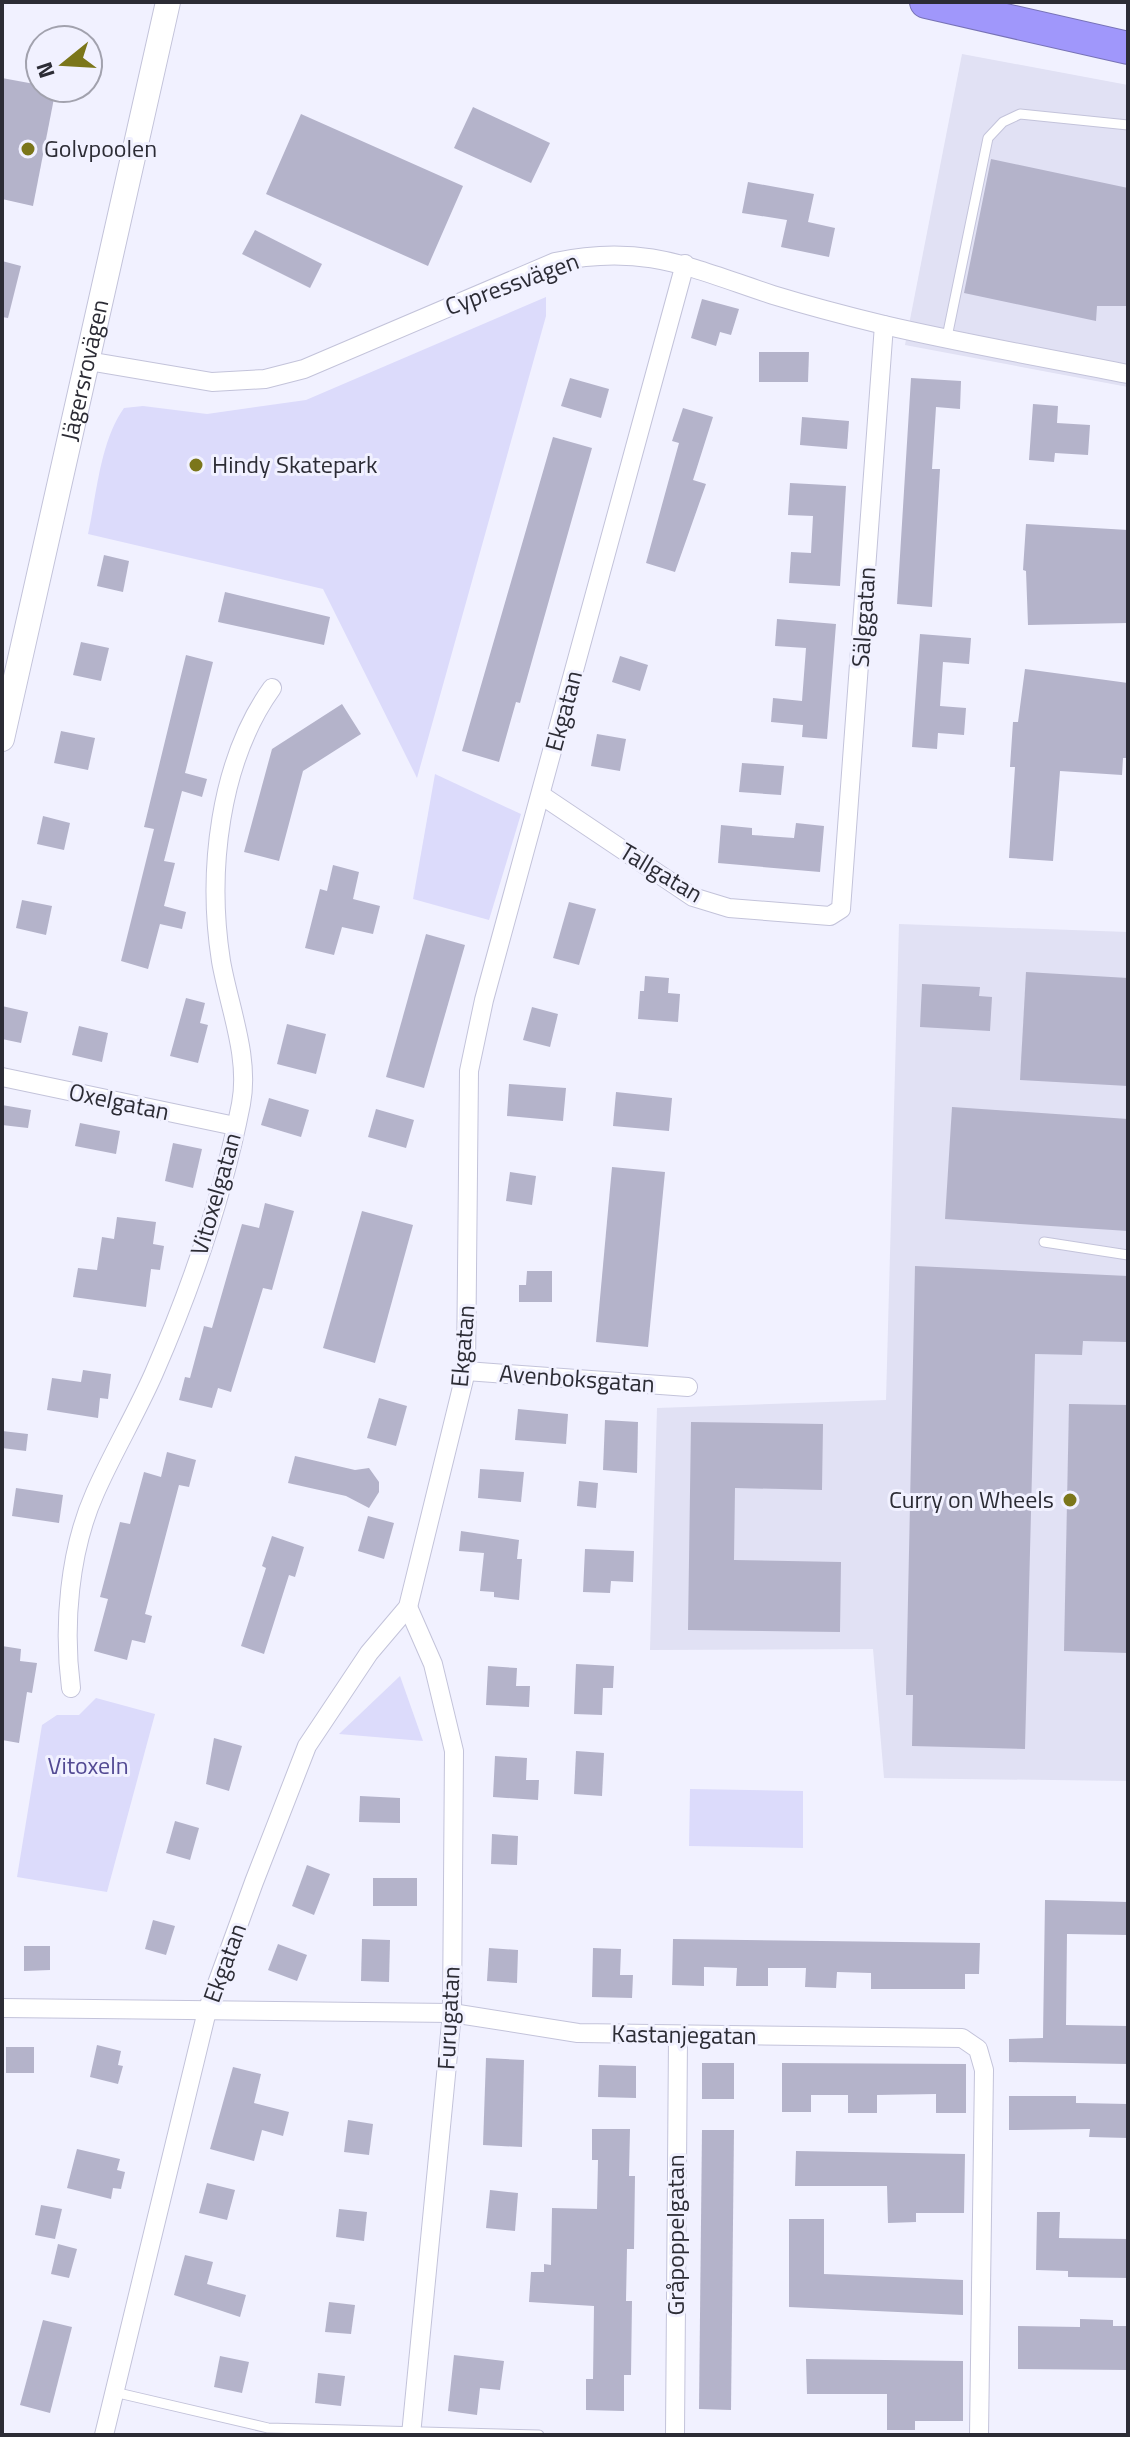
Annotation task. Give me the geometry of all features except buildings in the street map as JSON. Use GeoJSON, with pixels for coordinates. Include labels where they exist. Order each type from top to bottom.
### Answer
{"type":"FeatureCollection","features":[{"type":"Feature","properties":{"kind":"highway"},"geometry":{"type":"LineString","coordinates":[[926,2],[1128,48]]}},
{"type":"Feature","properties":{"kind":"highway"},"geometry":{"type":"LineString","coordinates":[[936,2],[1128,28]]}},
{"type":"Feature","properties":{"kind":"street","name":"Jägersrovägen"},"geometry":{"type":"LineString","coordinates":[[2,739],[168,2]]}},
{"type":"Feature","properties":{"kind":"street","name":"Cypressvägen"},"geometry":{"type":"LineString","coordinates":[[88,361],[212,382],[265,379],[304,369],[555,262],[590,255],[628,254],[685,264],[775,295],[884,325],[1128,374]]}},
{"type":"Feature","properties":{"kind":"street","name":"Ekgatan"},"geometry":{"type":"LineString","coordinates":[[104,2435],[207,2011],[307,1746],[369,1653],[408,1607],[466,1371],[469,1071],[484,1000],[685,264]]}},
{"type":"Feature","properties":{"kind":"street","name":"Sälggatan"},"geometry":{"type":"LineString","coordinates":[[841,909],[884,325]]}},
{"type":"Feature","properties":{"kind":"street","name":"Vitoxelgatan"},"geometry":{"type":"LineString","coordinates":[[71,1688],[66,1651],[79,1540],[94,1495],[154,1373],[193,1274],[242,1100],[241,1055],[221,959],[215,888],[223,809],[252,716],[272,688]]}},
{"type":"Feature","properties":{"kind":"street","name":"Tallgatan"},"geometry":{"type":"LineString","coordinates":[[541,795],[693,897],[729,908],[830,916],[841,909]]}},
{"type":"Feature","properties":{"kind":"street","name":"Oxelgatan"},"geometry":{"type":"LineString","coordinates":[[2,1077],[235,1126]]}},
{"type":"Feature","properties":{"kind":"street","name":"Avenboksgatan"},"geometry":{"type":"LineString","coordinates":[[466,1371],[688,1387]]}},
{"type":"Feature","properties":{"kind":"street","name":"Furugatan"},"geometry":{"type":"LineString","coordinates":[[408,1607],[433,1664],[453,1738],[452,2013],[412,2434]]}},
{"type":"Feature","properties":{"kind":"street","name":"Kastanjegatan"},"geometry":{"type":"LineString","coordinates":[[2,2008],[452,2013],[578,2033],[962,2038],[978,2049],[984,2070],[979,2435]]}},
{"type":"Feature","properties":{"kind":"street","name":"Gråpoppelgatan"},"geometry":{"type":"LineString","coordinates":[[675,2435],[678,2036]]}},
{"type":"Feature","properties":{"kind":"lane"},"geometry":{"type":"LineString","coordinates":[[947,337],[988,138],[1003,122],[1020,114],[1128,125]]}},
{"type":"Feature","properties":{"kind":"lane"},"geometry":{"type":"LineString","coordinates":[[1044,1242],[1128,1255]]}},
{"type":"Feature","properties":{"kind":"lane"},"geometry":{"type":"LineString","coordinates":[[114,2392],[268,2428],[539,2435]]}},
{"type":"Feature","properties":{"kind":"shaded area"},"geometry":{"type":"Polygon","coordinates":[[[962,54],[1128,85],[1128,387],[905,345],[962,54]]]}},
{"type":"Feature","properties":{"kind":"shaded area"},"geometry":{"type":"Polygon","coordinates":[[[899,924],[1128,932],[1128,1781],[884,1778],[873,1649],[650,1650],[657,1408],[886,1400],[899,924]]]}},
{"type":"Feature","properties":{"kind":"green space"},"geometry":{"type":"Polygon","coordinates":[[[546,297],[546,316],[417,778],[323,589],[88,534],[104,452],[124,408],[143,406],[207,414],[306,400],[546,297]]]}},
{"type":"Feature","properties":{"kind":"green space"},"geometry":{"type":"Polygon","coordinates":[[[435,774],[521,814],[489,920],[413,899],[435,774]]]}},
{"type":"Feature","properties":{"kind":"green space"},"geometry":{"type":"Polygon","coordinates":[[[400,1676],[423,1741],[339,1734],[400,1676]]]}},
{"type":"Feature","properties":{"kind":"green space","name":"Vitoxeln"},"geometry":{"type":"Polygon","coordinates":[[[96,1698],[155,1714],[107,1892],[17,1877],[42,1725],[57,1715],[79,1715],[96,1698]]]}},
{"type":"Feature","properties":{"kind":"green space"},"geometry":{"type":"Polygon","coordinates":[[[690,1789],[803,1791],[803,1848],[689,1846],[690,1789]]]}},
{"type":"Feature","properties":{"kind":"place","name":"Golvpoolen"},"geometry":{"type":"Point","coordinates":[28,149]}},
{"type":"Feature","properties":{"kind":"place","name":"Hindy Skatepark"},"geometry":{"type":"Point","coordinates":[196,465]}},
{"type":"Feature","properties":{"kind":"place","name":"Curry on Wheels"},"geometry":{"type":"Point","coordinates":[1070,1500]}}]}
